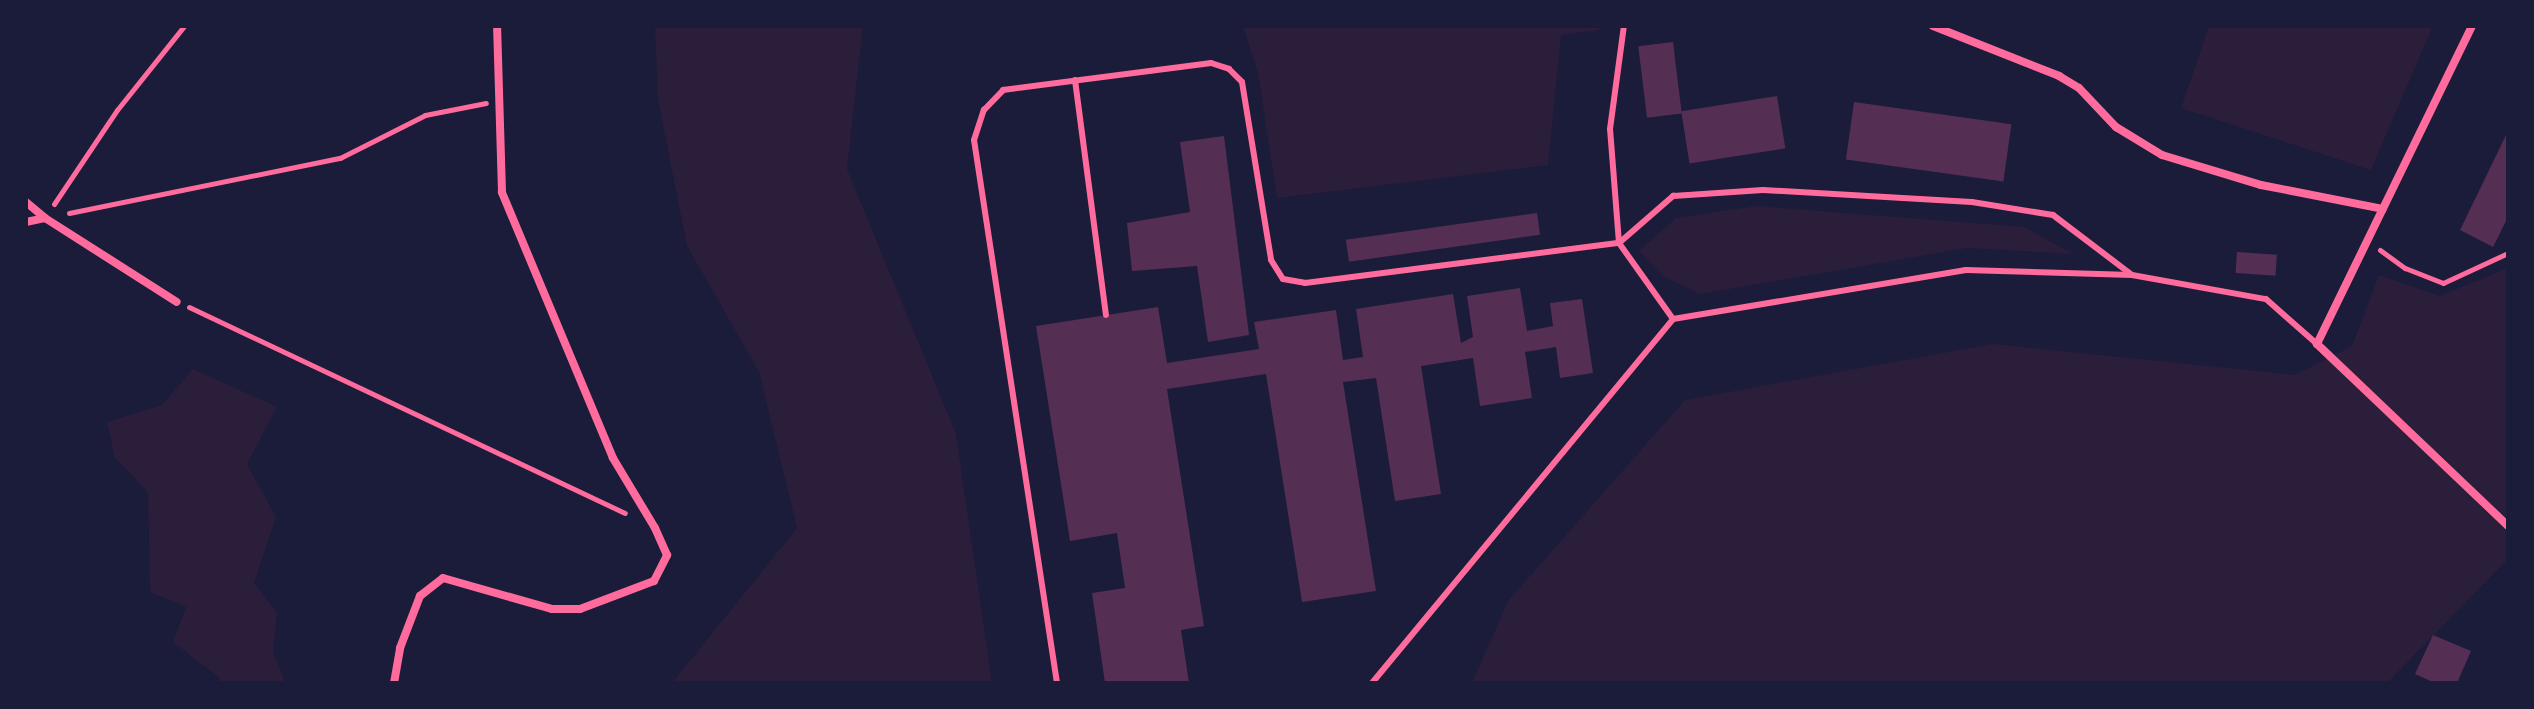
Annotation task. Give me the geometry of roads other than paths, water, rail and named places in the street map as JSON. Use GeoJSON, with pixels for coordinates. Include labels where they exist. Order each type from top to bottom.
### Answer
{"type":"FeatureCollection","features":[{"type":"Feature","properties":{"kind":"street"},"geometry":{"type":"LineString","coordinates":[[394,683],[400,648],[420,596],[443,578],[552,609],[580,609],[654,581],[667,555],[655,528],[613,458],[502,192],[497,26]]}},
{"type":"Feature","properties":{"kind":"street"},"geometry":{"type":"LineString","coordinates":[[1933,26],[2059,76],[2079,88],[2116,127],[2162,155],[2261,185],[2383,209]]}},
{"type":"Feature","properties":{"kind":"street"},"geometry":{"type":"LineString","coordinates":[[2472,26],[2317,344],[2508,526]]}},
{"type":"Feature","properties":{"kind":"street"},"geometry":{"type":"LineString","coordinates":[[26,202],[45,218],[177,302]]}},
{"type":"Feature","properties":{"kind":"street"},"geometry":{"type":"LineString","coordinates":[[26,222],[45,218]]}},
{"type":"Feature","properties":{"kind":"lane"},"geometry":{"type":"LineString","coordinates":[[1624,26],[1610,129],[1619,243],[1673,319]]}},
{"type":"Feature","properties":{"kind":"lane"},"geometry":{"type":"LineString","coordinates":[[1057,683],[974,140],[984,110],[1003,90],[1211,63],[1229,69],[1242,82],[1271,260],[1283,279],[1305,283],[1619,243],[1673,196],[1763,190],[1972,202],[2053,215],[2132,275]]}},
{"type":"Feature","properties":{"kind":"lane"},"geometry":{"type":"LineString","coordinates":[[1075,80],[1106,315]]}},
{"type":"Feature","properties":{"kind":"lane"},"geometry":{"type":"LineString","coordinates":[[1372,683],[1673,319],[1966,270],[2132,275],[2266,299],[2317,344]]}}]}
